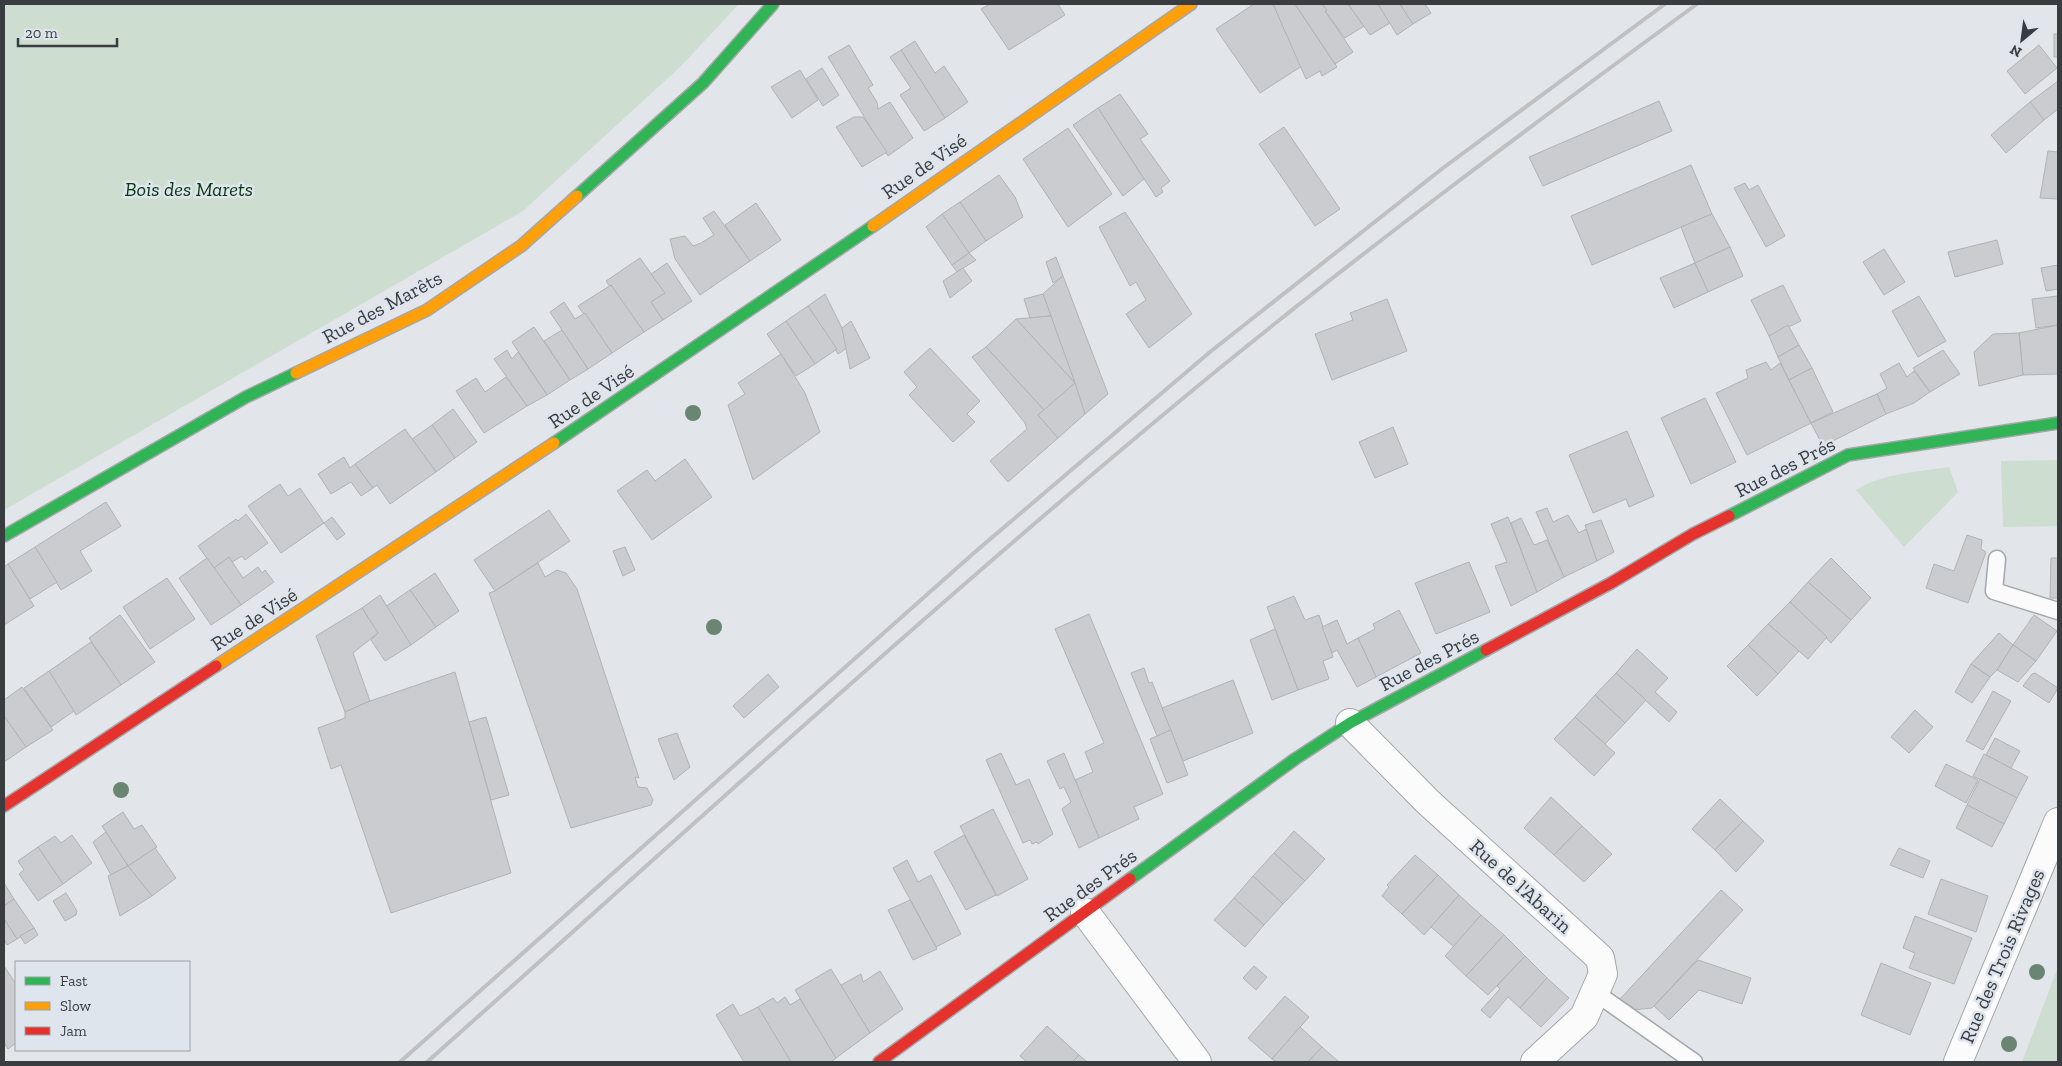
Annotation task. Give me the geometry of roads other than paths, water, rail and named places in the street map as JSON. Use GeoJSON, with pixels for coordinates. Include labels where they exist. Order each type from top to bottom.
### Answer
{"type":"FeatureCollection","features":[{"type":"Feature","properties":{"kind":"street","name":"Rue des Marêts"},"geometry":{"type":"LineString","coordinates":[[4,536],[246,397],[427,310],[521,246],[703,83],[773,4]]}},
{"type":"Feature","properties":{"kind":"street","name":"Rue de Visé"},"geometry":{"type":"LineString","coordinates":[[4,806],[547,448],[808,272],[1191,4]]}},
{"type":"Feature","properties":{"kind":"street","name":"Rue des Prés"},"geometry":{"type":"LineString","coordinates":[[880,1062],[1295,758],[1350,723],[1611,583],[1693,534],[1848,455],[2058,423]]}},
{"type":"Feature","properties":{"kind":"street","name":"Rue de l'Abarin"},"geometry":{"type":"LineString","coordinates":[[1350,723],[1428,802],[1600,958],[1603,974],[1584,1017],[1535,1062]]}},
{"type":"Feature","properties":{"kind":"street","name":"Rue des Trois Rivages"},"geometry":{"type":"LineString","coordinates":[[1958,1062],[2058,822]]}},
{"type":"Feature","properties":{"kind":"street"},"geometry":{"type":"LineString","coordinates":[[1084,912],[1197,1062]]}},
{"type":"Feature","properties":{"kind":"lane"},"geometry":{"type":"LineString","coordinates":[[1998,559],[1994,591],[2058,611]]}},
{"type":"Feature","properties":{"kind":"lane"},"geometry":{"type":"LineString","coordinates":[[1596,993],[1694,1062]]}},
{"type":"Feature","properties":{"kind":"railway"},"geometry":{"type":"LineString","coordinates":[[400,1062],[975,552],[1210,352],[1443,168],[1665,4]]}},
{"type":"Feature","properties":{"kind":"railway"},"geometry":{"type":"LineString","coordinates":[[427,1062],[919,623],[1120,451],[1279,320],[1397,228],[1697,4]]}},
{"type":"Feature","properties":{"kind":"park label","name":"Bois des Marets"},"geometry":{"type":"Point","coordinates":[189,189]}}]}
